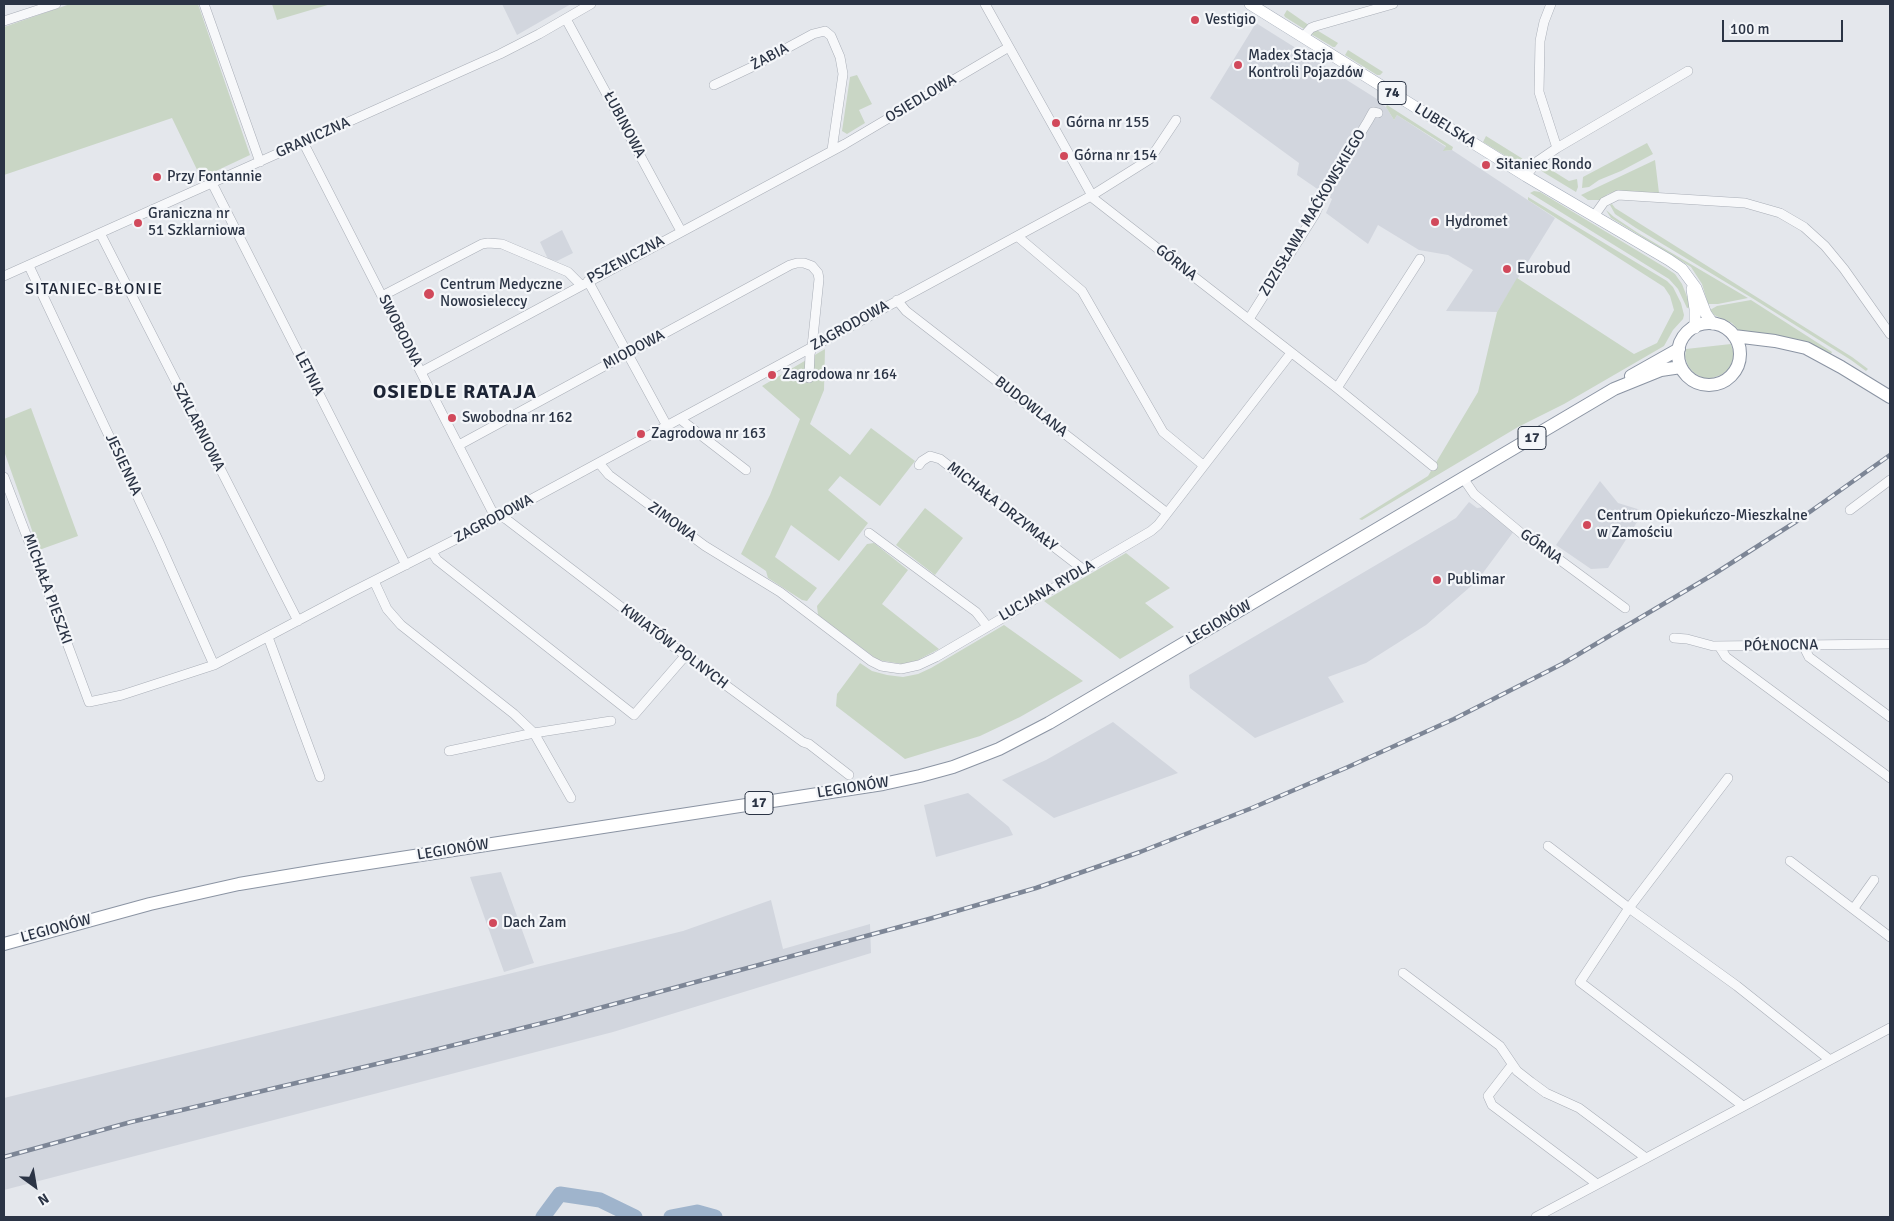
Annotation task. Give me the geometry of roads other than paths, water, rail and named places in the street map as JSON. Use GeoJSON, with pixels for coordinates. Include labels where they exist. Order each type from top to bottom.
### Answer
{"type":"FeatureCollection","features":[{"type":"Feature","properties":{"kind":"highway"},"geometry":{"type":"LineString","coordinates":[[1679,349],[1681,367],[1686,375],[1694,381],[1704,385],[1718,384],[1734,372],[1739,363],[1740,353],[1734,336],[1725,328],[1713,324],[1704,324],[1695,328]]}},
{"type":"Feature","properties":{"kind":"highway","name":"17"},"geometry":{"type":"LineString","coordinates":[[1679,349],[1684,336],[1695,328]]}},
{"type":"Feature","properties":{"kind":"highway"},"geometry":{"type":"LineString","coordinates":[[1734,336],[1806,348],[1890,397]]}},
{"type":"Feature","properties":{"kind":"highway"},"geometry":{"type":"LineString","coordinates":[[1740,353],[1748,349],[1761,347],[1825,359]]}},
{"type":"Feature","properties":{"kind":"highway","name":"LEGIONÓW"},"geometry":{"type":"LineString","coordinates":[[1614,390],[1635,373],[1679,349]]}},
{"type":"Feature","properties":{"kind":"highway","name":"LEGIONÓW"},"geometry":{"type":"LineString","coordinates":[[4,944],[150,904],[239,884],[883,784],[953,767],[999,750],[1048,723],[1614,390],[1661,370],[1681,367]]}},
{"type":"Feature","properties":{"kind":"main road","name":"LUBELSKA"},"geometry":{"type":"LineString","coordinates":[[1250,4],[1264,7],[1303,37],[1526,176],[1669,260],[1682,269],[1696,288],[1706,314],[1713,324]]}},
{"type":"Feature","properties":{"kind":"main road"},"geometry":{"type":"LineString","coordinates":[[1689,280],[1695,310],[1695,328]]}},
{"type":"Feature","properties":{"kind":"street"},"geometry":{"type":"LineString","coordinates":[[4,22],[56,4]]}},
{"type":"Feature","properties":{"kind":"street"},"geometry":{"type":"LineString","coordinates":[[204,4],[260,162]]}},
{"type":"Feature","properties":{"kind":"street","name":"GRANICZNA"},"geometry":{"type":"LineString","coordinates":[[4,276],[500,54],[590,4]]}},
{"type":"Feature","properties":{"kind":"street","name":"GÓRNA"},"geometry":{"type":"LineString","coordinates":[[985,4],[1091,196],[1292,352],[1433,466]]}},
{"type":"Feature","properties":{"kind":"street"},"geometry":{"type":"LineString","coordinates":[[1303,37],[1311,28],[1316,26],[1393,4]]}},
{"type":"Feature","properties":{"kind":"street"},"geometry":{"type":"LineString","coordinates":[[1551,4],[1544,22],[1540,42],[1539,92],[1541,103],[1558,148]]}},
{"type":"Feature","properties":{"kind":"street","name":"ŁUBINOWA"},"geometry":{"type":"LineString","coordinates":[[566,19],[681,231]]}},
{"type":"Feature","properties":{"kind":"street","name":"ŻABIA"},"geometry":{"type":"LineString","coordinates":[[714,85],[813,34],[826,31],[831,36],[840,56],[843,74],[832,150]]}},
{"type":"Feature","properties":{"kind":"street","name":"OSIEDLOWA"},"geometry":{"type":"LineString","coordinates":[[832,150],[1009,47]]}},
{"type":"Feature","properties":{"kind":"street"},"geometry":{"type":"LineString","coordinates":[[1526,176],[1538,161],[1558,148],[1688,71]]}},
{"type":"Feature","properties":{"kind":"street","name":"ZDZISŁAWA MAĆKOWSKIEGO"},"geometry":{"type":"LineString","coordinates":[[1249,319],[1315,214],[1326,190],[1373,112],[1378,113]]}},
{"type":"Feature","properties":{"kind":"street","name":"ZAGRODOWA"},"geometry":{"type":"LineString","coordinates":[[89,702],[122,695],[214,665],[502,516],[1091,196],[1150,159],[1176,120]]}},
{"type":"Feature","properties":{"kind":"street","name":"SWOBODNA"},"geometry":{"type":"LineString","coordinates":[[303,142],[492,511],[502,516]]}},
{"type":"Feature","properties":{"kind":"street","name":"PSZENICZNA"},"geometry":{"type":"LineString","coordinates":[[421,372],[832,150]]}},
{"type":"Feature","properties":{"kind":"street","name":"LETNIA"},"geometry":{"type":"LineString","coordinates":[[212,183],[406,565]]}},
{"type":"Feature","properties":{"kind":"street"},"geometry":{"type":"LineString","coordinates":[[1594,216],[1604,202],[1618,196],[1745,203],[1780,214],[1804,227],[1825,246],[1844,269],[1890,334]]}},
{"type":"Feature","properties":{"kind":"street","name":"SZKLARNIOWA"},"geometry":{"type":"LineString","coordinates":[[100,233],[298,621]]}},
{"type":"Feature","properties":{"kind":"street"},"geometry":{"type":"LineString","coordinates":[[1017,236],[1082,291],[1163,432],[1203,465]]}},
{"type":"Feature","properties":{"kind":"street"},"geometry":{"type":"LineString","coordinates":[[382,296],[482,244],[488,243],[502,244],[568,272],[584,283],[628,353],[667,426]]}},
{"type":"Feature","properties":{"kind":"street"},"geometry":{"type":"LineString","coordinates":[[1337,388],[1420,259]]}},
{"type":"Feature","properties":{"kind":"street","name":"MIODOWA"},"geometry":{"type":"LineString","coordinates":[[459,445],[790,265],[804,263],[812,266],[818,273],[812,347]]}},
{"type":"Feature","properties":{"kind":"street","name":"JESIENNA"},"geometry":{"type":"LineString","coordinates":[[29,266],[159,542],[214,665]]}},
{"type":"Feature","properties":{"kind":"street","name":"BUDOWLANA"},"geometry":{"type":"LineString","coordinates":[[897,300],[906,311],[1167,513]]}},
{"type":"Feature","properties":{"kind":"street"},"geometry":{"type":"LineString","coordinates":[[809,378],[812,347]]}},
{"type":"Feature","properties":{"kind":"street","name":"LUCJANA RYDLA"},"geometry":{"type":"LineString","coordinates":[[750,574],[808,612],[871,661],[890,668],[910,668],[928,661],[1151,531],[1292,352]]}},
{"type":"Feature","properties":{"kind":"street"},"geometry":{"type":"LineString","coordinates":[[680,419],[746,470]]}},
{"type":"Feature","properties":{"kind":"street","name":"MICHAŁA DRZYMAŁY"},"geometry":{"type":"LineString","coordinates":[[919,465],[930,456],[940,459],[1084,570]]}},
{"type":"Feature","properties":{"kind":"street","name":"ZIMOWA"},"geometry":{"type":"LineString","coordinates":[[599,463],[609,475],[657,511],[705,546],[750,574]]}},
{"type":"Feature","properties":{"kind":"street","name":"MICHAŁA PIESZKI"},"geometry":{"type":"LineString","coordinates":[[4,477],[89,702]]}},
{"type":"Feature","properties":{"kind":"street","name":"GÓRNA"},"geometry":{"type":"LineString","coordinates":[[1463,478],[1474,494],[1527,538],[1572,568],[1625,608]]}},
{"type":"Feature","properties":{"kind":"street"},"geometry":{"type":"LineString","coordinates":[[1850,510],[1890,480]]}},
{"type":"Feature","properties":{"kind":"street","name":"KWIATÓW POLNYCH"},"geometry":{"type":"LineString","coordinates":[[502,516],[849,775]]}},
{"type":"Feature","properties":{"kind":"street"},"geometry":{"type":"LineString","coordinates":[[869,533],[976,612],[988,626]]}},
{"type":"Feature","properties":{"kind":"street"},"geometry":{"type":"LineString","coordinates":[[432,552],[437,560],[634,715],[651,698],[686,655]]}},
{"type":"Feature","properties":{"kind":"street"},"geometry":{"type":"LineString","coordinates":[[374,581],[387,609],[401,625],[514,714],[534,733],[570,798]]}},
{"type":"Feature","properties":{"kind":"street"},"geometry":{"type":"LineString","coordinates":[[268,637],[320,777]]}},
{"type":"Feature","properties":{"kind":"street","name":"PÓŁNOCNA"},"geometry":{"type":"LineString","coordinates":[[1674,638],[1681,637],[1707,645],[1719,646],[1890,644]]}},
{"type":"Feature","properties":{"kind":"street"},"geometry":{"type":"LineString","coordinates":[[1803,645],[1809,657],[1890,716]]}},
{"type":"Feature","properties":{"kind":"street"},"geometry":{"type":"LineString","coordinates":[[1719,646],[1726,657],[1890,778]]}},
{"type":"Feature","properties":{"kind":"street"},"geometry":{"type":"LineString","coordinates":[[449,751],[534,733],[612,721]]}},
{"type":"Feature","properties":{"kind":"street"},"geometry":{"type":"LineString","coordinates":[[1728,778],[1629,908],[1580,982],[1743,1106]]}},
{"type":"Feature","properties":{"kind":"street"},"geometry":{"type":"LineString","coordinates":[[1548,846],[1629,908],[1737,986],[1830,1060]]}},
{"type":"Feature","properties":{"kind":"street"},"geometry":{"type":"LineString","coordinates":[[1790,861],[1890,937]]}},
{"type":"Feature","properties":{"kind":"street"},"geometry":{"type":"LineString","coordinates":[[1854,908],[1874,880]]}},
{"type":"Feature","properties":{"kind":"street"},"geometry":{"type":"LineString","coordinates":[[1403,973],[1500,1046],[1508,1055],[1517,1071],[1546,1092],[1579,1108],[1646,1158]]}},
{"type":"Feature","properties":{"kind":"street"},"geometry":{"type":"LineString","coordinates":[[1536,1217],[1890,1028]]}},
{"type":"Feature","properties":{"kind":"street"},"geometry":{"type":"LineString","coordinates":[[1512,1065],[1488,1096],[1492,1105],[1597,1184]]}},
{"type":"Feature","properties":{"kind":"waterway"},"geometry":{"type":"LineString","coordinates":[[543,1217],[560,1194],[600,1200],[635,1217]]}},
{"type":"Feature","properties":{"kind":"waterway"},"geometry":{"type":"LineString","coordinates":[[671,1217],[697,1212],[715,1217]]}},
{"type":"Feature","properties":{"kind":"railway"},"geometry":{"type":"LineString","coordinates":[[4,1157],[131,1122],[555,1020],[929,919],[1036,888],[1140,852],[1252,808],[1348,767],[1454,719],[1562,664],[1714,574],[1797,521],[1890,455]]}},
{"type":"Feature","properties":{"kind":"place","name":"Vestigio"},"geometry":{"type":"Point","coordinates":[1195,20]}},
{"type":"Feature","properties":{"kind":"place","name":"Madex Stacja Kontroli Pojazdów"},"geometry":{"type":"Point","coordinates":[1238,65]}},
{"type":"Feature","properties":{"kind":"place","name":"Górna nr 155"},"geometry":{"type":"Point","coordinates":[1056,123]}},
{"type":"Feature","properties":{"kind":"place","name":"Górna nr 154"},"geometry":{"type":"Point","coordinates":[1064,156]}},
{"type":"Feature","properties":{"kind":"place","name":"Sitaniec Rondo"},"geometry":{"type":"Point","coordinates":[1486,165]}},
{"type":"Feature","properties":{"kind":"place","name":"Przy Fontannie"},"geometry":{"type":"Point","coordinates":[157,177]}},
{"type":"Feature","properties":{"kind":"place","name":"Hydromet"},"geometry":{"type":"Point","coordinates":[1435,222]}},
{"type":"Feature","properties":{"kind":"place","name":"Graniczna nr 51 Szklarniowa"},"geometry":{"type":"Point","coordinates":[138,223]}},
{"type":"Feature","properties":{"kind":"place","name":"Eurobud"},"geometry":{"type":"Point","coordinates":[1507,269]}},
{"type":"Feature","properties":{"kind":"place","name":"Centrum Medyczne Nowosieleccy"},"geometry":{"type":"Point","coordinates":[429,294]}},
{"type":"Feature","properties":{"kind":"place","name":"Zagrodowa nr 164"},"geometry":{"type":"Point","coordinates":[772,375]}},
{"type":"Feature","properties":{"kind":"place","name":"Swobodna nr 162"},"geometry":{"type":"Point","coordinates":[452,418]}},
{"type":"Feature","properties":{"kind":"place","name":"Zagrodowa nr 163"},"geometry":{"type":"Point","coordinates":[641,434]}},
{"type":"Feature","properties":{"kind":"place","name":"Centrum Opiekuńczo-Mieszkalne w Zamościu"},"geometry":{"type":"Point","coordinates":[1587,525]}},
{"type":"Feature","properties":{"kind":"place","name":"Publimar"},"geometry":{"type":"Point","coordinates":[1437,580]}},
{"type":"Feature","properties":{"kind":"place","name":"Dach Zam"},"geometry":{"type":"Point","coordinates":[493,923]}},
{"type":"Feature","properties":{"kind":"district","name":"SITANIEC-BŁONIE"},"geometry":{"type":"Point","coordinates":[94,290]}},
{"type":"Feature","properties":{"kind":"district","name":"OSIEDLE RATAJA"},"geometry":{"type":"Point","coordinates":[455,393]}}]}
